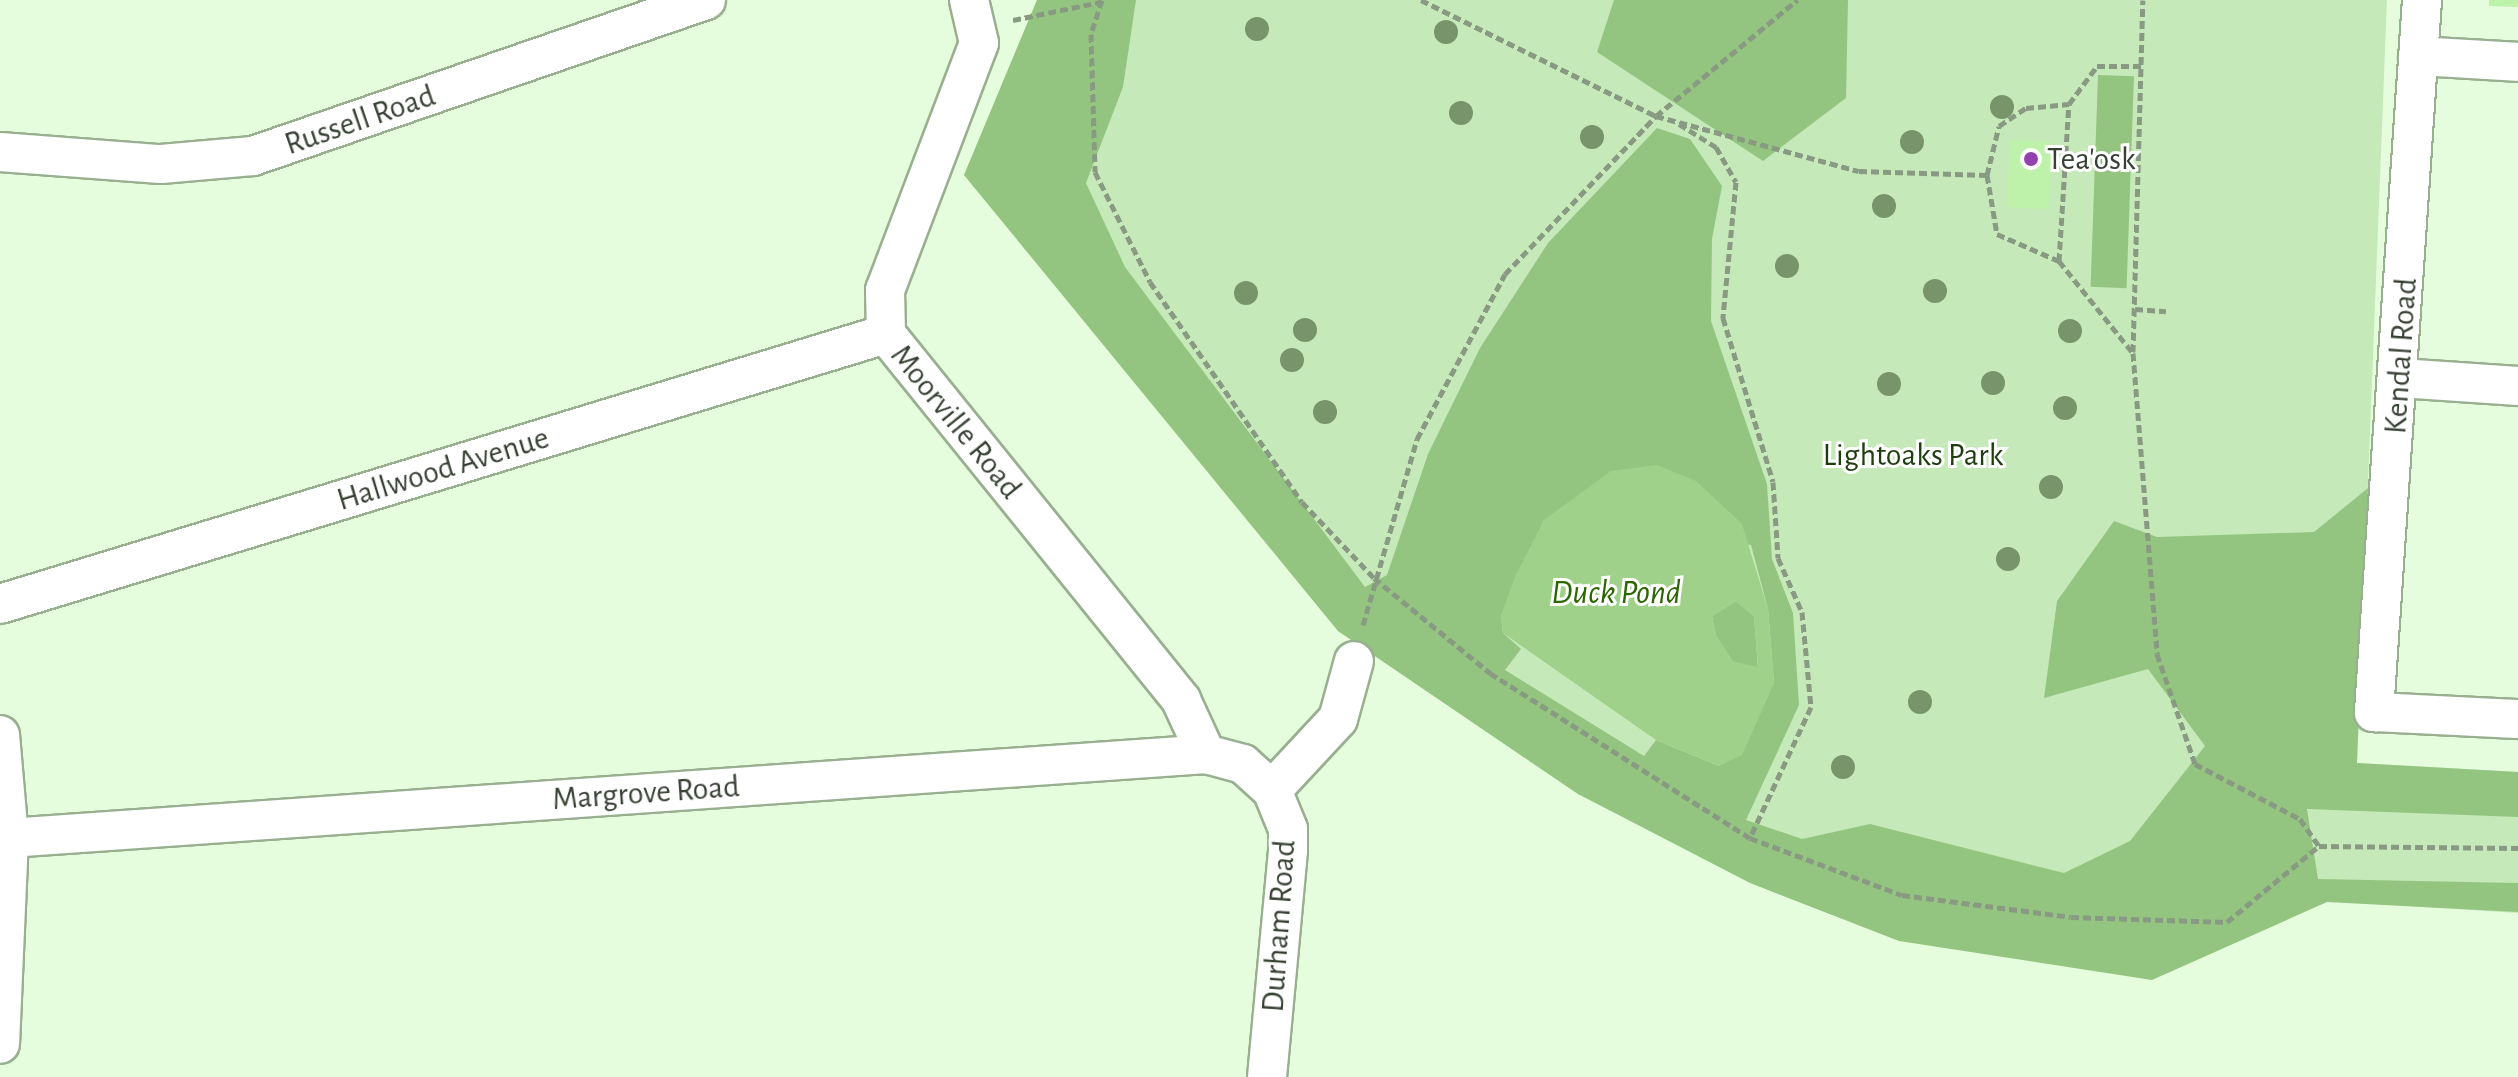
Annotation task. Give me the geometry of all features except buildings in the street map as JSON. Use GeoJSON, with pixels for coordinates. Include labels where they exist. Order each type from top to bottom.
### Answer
{"type":"FeatureCollection","features":[{"type":"Feature","properties":{"kind":"street","name":"Russell Road"},"geometry":{"type":"LineString","coordinates":[[0,152],[161,164],[253,156],[706,0]]}},
{"type":"Feature","properties":{"kind":"street","name":"Kendal Road"},"geometry":{"type":"LineString","coordinates":[[2422,0],[2400,378],[2374,712],[2518,719]]}},
{"type":"Feature","properties":{"kind":"street","name":"Moorville Road"},"geometry":{"type":"LineString","coordinates":[[974,14],[975,59],[885,290],[886,334],[1181,700],[1206,754]]}},
{"type":"Feature","properties":{"kind":"street"},"geometry":{"type":"LineString","coordinates":[[2418,56],[2518,62]]}},
{"type":"Feature","properties":{"kind":"street","name":"Hallwood Avenue"},"geometry":{"type":"LineString","coordinates":[[0,604],[886,334]]}},
{"type":"Feature","properties":{"kind":"street"},"geometry":{"type":"LineString","coordinates":[[2400,378],[2518,386]]}},
{"type":"Feature","properties":{"kind":"street"},"geometry":{"type":"LineString","coordinates":[[1272,790],[1338,719],[1354,661]]}},
{"type":"Feature","properties":{"kind":"street"},"geometry":{"type":"LineString","coordinates":[[0,735],[9,838],[0,1044]]}},
{"type":"Feature","properties":{"kind":"street","name":"Margrove Road"},"geometry":{"type":"LineString","coordinates":[[9,838],[1206,754],[1243,764],[1272,790]]}},
{"type":"Feature","properties":{"kind":"street","name":"Durham Road"},"geometry":{"type":"LineString","coordinates":[[1267,1077],[1288,850],[1288,829],[1272,790]]}},
{"type":"Feature","properties":{"kind":"path"},"geometry":{"type":"LineString","coordinates":[[1421,0],[1656,116],[1859,171],[1987,175]]}},
{"type":"Feature","properties":{"kind":"path"},"geometry":{"type":"LineString","coordinates":[[1354,661],[1374,578],[1417,439],[1505,274],[1656,116],[1797,0]]}},
{"type":"Feature","properties":{"kind":"path"},"geometry":{"type":"LineString","coordinates":[[2143,0],[2133,353],[2157,654],[2195,764],[2300,819],[2319,846]]}},
{"type":"Feature","properties":{"kind":"path"},"geometry":{"type":"LineString","coordinates":[[974,14],[1102,1],[1091,34],[1095,172],[1150,282],[1302,502],[1374,578],[1490,673],[1750,838],[1902,895],[2071,917],[2227,922],[2319,846],[2518,848]]}},
{"type":"Feature","properties":{"kind":"path"},"geometry":{"type":"LineString","coordinates":[[2059,261],[2069,104],[2097,66],[2143,66]]}},
{"type":"Feature","properties":{"kind":"path"},"geometry":{"type":"LineString","coordinates":[[2069,104],[2026,108],[1999,126],[1987,175],[1997,234],[2059,261],[2133,353]]}},
{"type":"Feature","properties":{"kind":"path"},"geometry":{"type":"LineString","coordinates":[[1671,120],[1716,147],[1736,182],[1723,318],[1773,482],[1778,558],[1802,612],[1811,707],[1750,838]]}},
{"type":"Feature","properties":{"kind":"path"},"geometry":{"type":"LineString","coordinates":[[2135,309],[2166,311]]}},
{"type":"Feature","properties":{"kind":"green space","name":"Lightoaks Park"},"geometry":{"type":"Polygon","coordinates":[[[1037,0],[2387,0],[2357,763],[2518,772],[2518,913],[2327,901],[1899,941],[1578,794],[1338,631],[964,175],[1037,0]]]}},
{"type":"Feature","properties":{"kind":"shaded area"},"geometry":{"type":"Polygon","coordinates":[[[1037,0],[1136,0],[1123,87],[1086,183],[1125,267],[1365,587],[1387,575],[1428,454],[1480,348],[1548,243],[1657,128],[1690,139],[1722,186],[1712,239],[1711,321],[1767,484],[1772,559],[1793,613],[1799,705],[1746,820],[1802,839],[1870,824],[2064,873],[2130,841],[2205,746],[2148,669],[2044,698],[2057,601],[2114,521],[2157,537],[2314,532],[2368,488],[2357,763],[2518,772],[2518,817],[2307,809],[2318,879],[2518,883],[2518,912],[2327,902],[2152,980],[1899,941],[1750,883],[1578,794],[1338,631],[964,175],[1037,0]],[[1544,520],[1501,616],[1503,633],[1521,649],[1505,670],[1644,756],[1656,740],[1719,766],[1774,683],[1768,609],[1751,545],[1544,520]]]}},
{"type":"Feature","properties":{"kind":"shaded area"},"geometry":{"type":"Polygon","coordinates":[[[1614,0],[1848,0],[1846,98],[1763,161],[1597,52],[1614,0]]]}},
{"type":"Feature","properties":{"kind":"shaded area"},"geometry":{"type":"Polygon","coordinates":[[[2098,75],[2134,76],[2127,288],[2091,287],[2098,75]]]}},
{"type":"Feature","properties":{"kind":"shaded area"},"geometry":{"type":"Polygon","coordinates":[[[1736,601],[1754,616],[1758,668],[1733,662],[1716,636],[1712,616],[1736,601]]]}},
{"type":"Feature","properties":{"kind":"water","name":"Duck Pond"},"geometry":{"type":"Polygon","coordinates":[[[1657,465],[1696,481],[1742,524],[1768,609],[1774,683],[1742,755],[1719,766],[1656,740],[1503,633],[1501,616],[1514,579],[1544,520],[1611,471],[1657,465]],[[1736,601],[1712,616],[1716,636],[1733,662],[1758,667],[1754,616],[1736,601]]]}},
{"type":"Feature","properties":{"kind":"place","name":"Tea'osk"},"geometry":{"type":"Point","coordinates":[2031,159]}}]}
